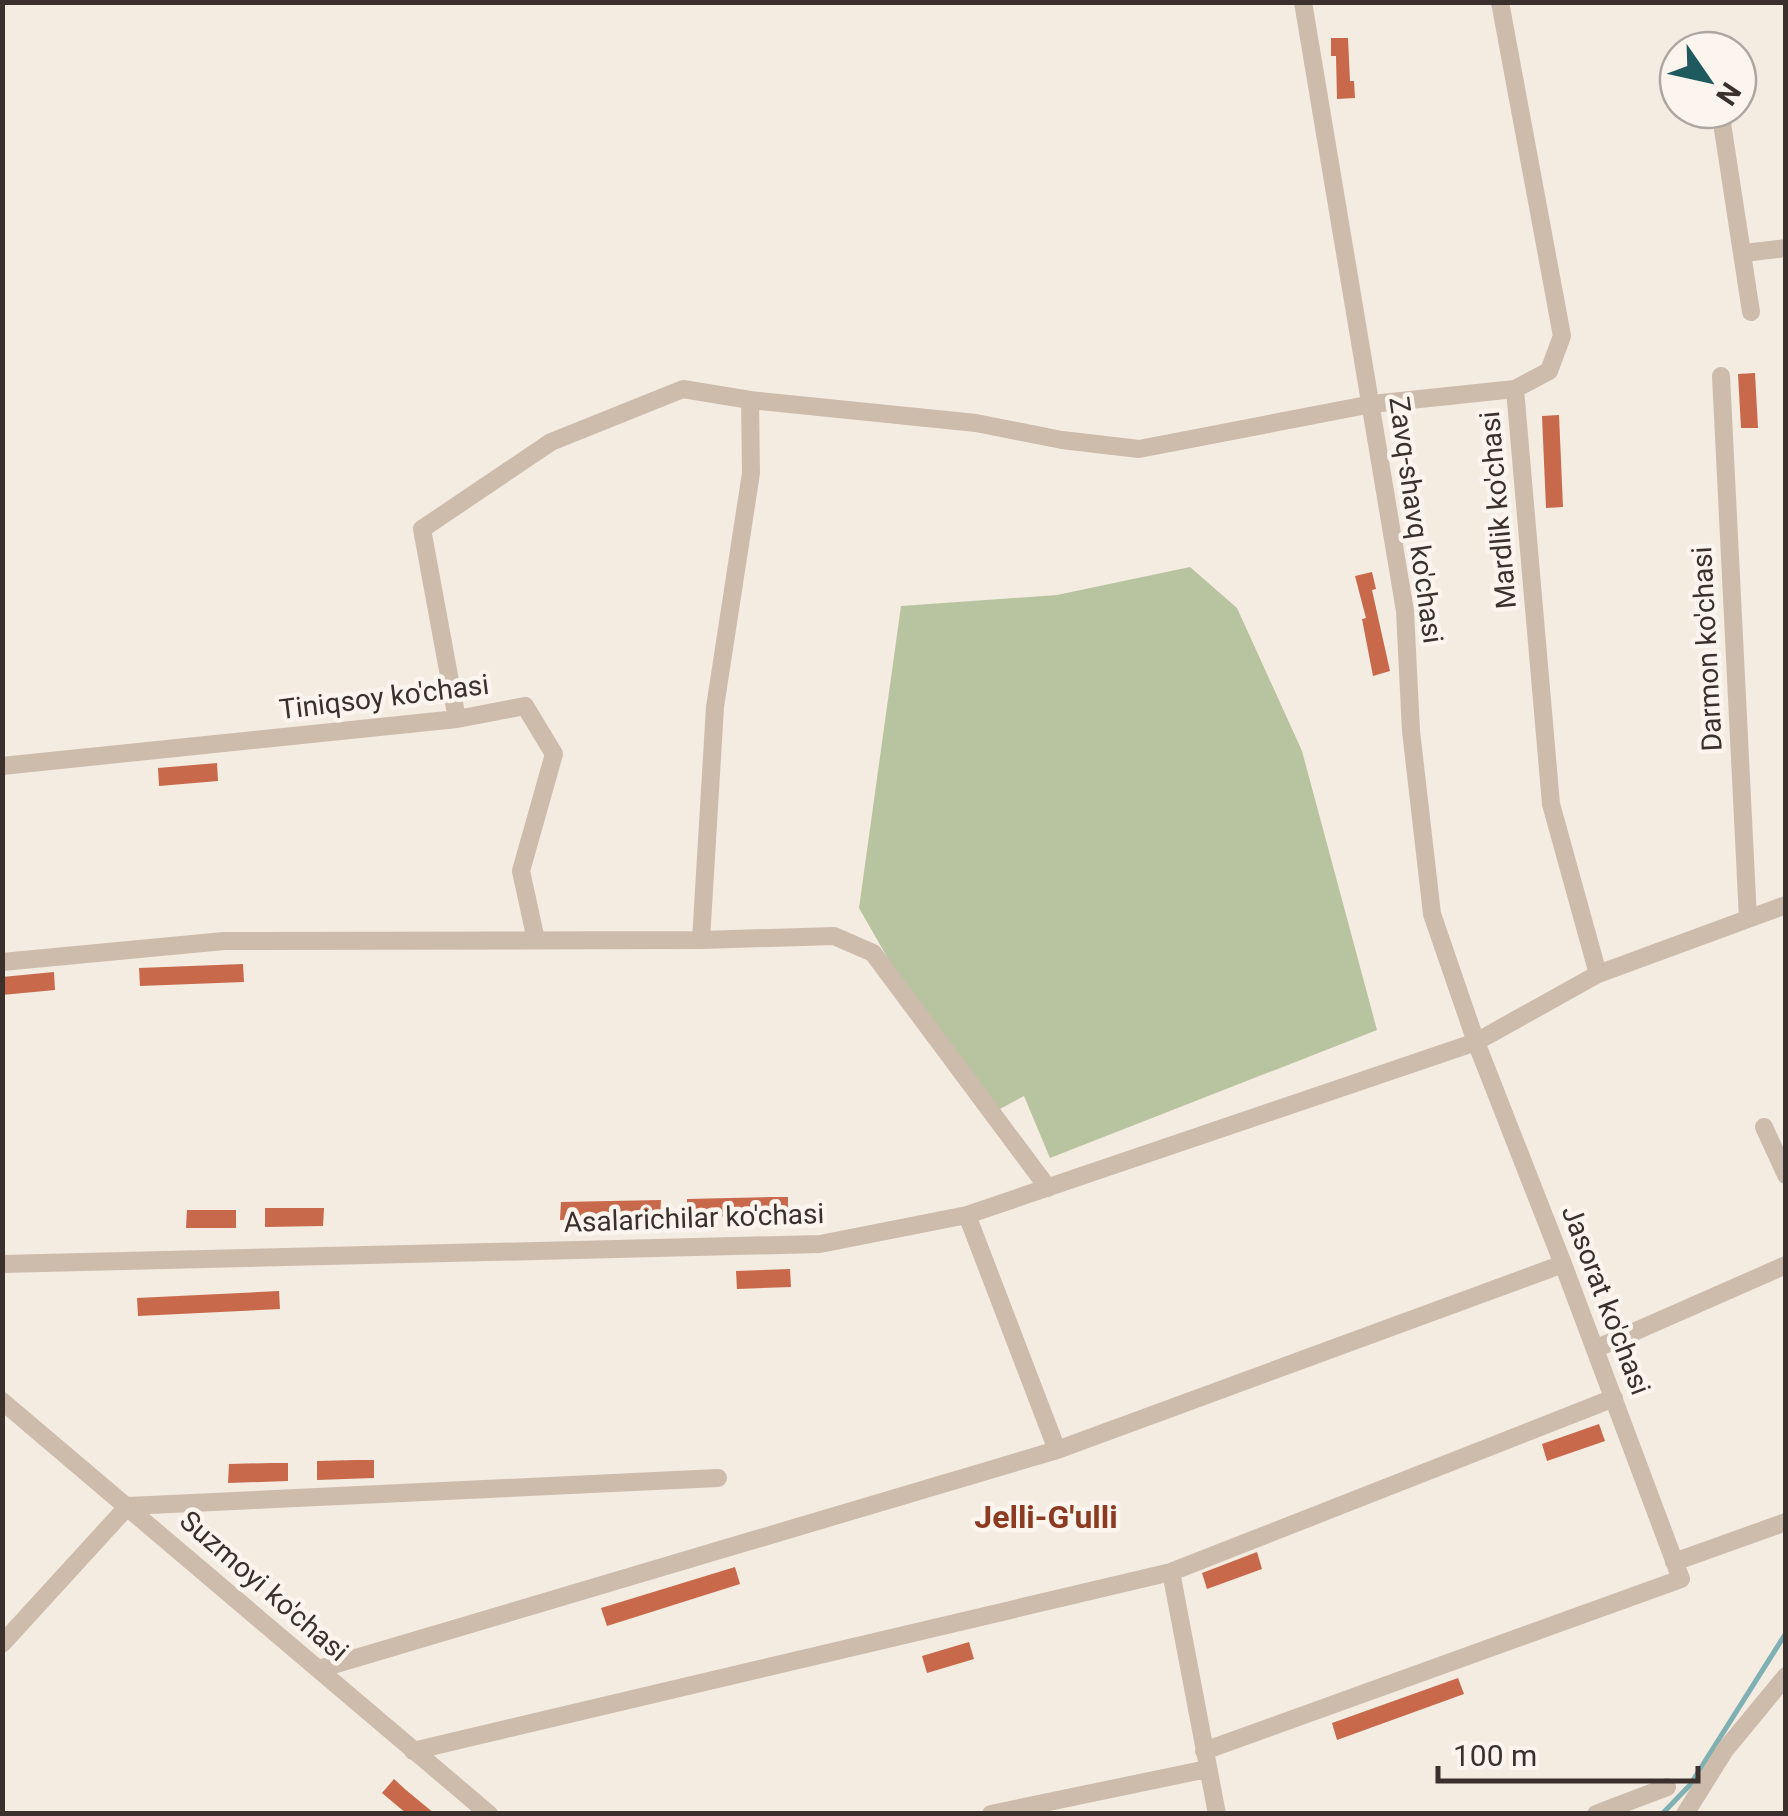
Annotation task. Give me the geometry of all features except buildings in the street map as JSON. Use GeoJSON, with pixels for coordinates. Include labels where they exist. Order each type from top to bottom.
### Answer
{"type":"FeatureCollection","features":[{"type":"Feature","properties":{"kind":"street","name":"Zavq-shavq ko'chasi"},"geometry":{"type":"LineString","coordinates":[[1303,2],[1405,611],[1411,731],[1432,914],[1476,1042]]}},
{"type":"Feature","properties":{"kind":"street","name":"Mardlik ko'chasi"},"geometry":{"type":"LineString","coordinates":[[1500,2],[1562,336],[1549,372],[1515,389],[1550,804],[1598,974]]}},
{"type":"Feature","properties":{"kind":"street"},"geometry":{"type":"LineString","coordinates":[[1723,130],[1751,312]]}},
{"type":"Feature","properties":{"kind":"street"},"geometry":{"type":"LineString","coordinates":[[1744,252],[1786,248]]}},
{"type":"Feature","properties":{"kind":"street","name":"Darmon ko'chasi"},"geometry":{"type":"LineString","coordinates":[[1721,376],[1748,919]]}},
{"type":"Feature","properties":{"kind":"street"},"geometry":{"type":"LineString","coordinates":[[458,718],[422,529],[552,442],[683,389],[750,400],[976,423],[1062,440],[1139,449],[1372,404],[1515,389]]}},
{"type":"Feature","properties":{"kind":"street"},"geometry":{"type":"LineString","coordinates":[[701,940],[715,708],[751,473],[750,400]]}},
{"type":"Feature","properties":{"kind":"street","name":"Tiniqsoy ko'chasi"},"geometry":{"type":"LineString","coordinates":[[2,766],[458,718],[526,706],[554,754],[521,870],[536,940]]}},
{"type":"Feature","properties":{"kind":"street","name":"Asalarichilar ko'chasi"},"geometry":{"type":"LineString","coordinates":[[2,1264],[820,1244],[967,1216],[1476,1042],[1598,974],[1786,905]]}},
{"type":"Feature","properties":{"kind":"street"},"geometry":{"type":"LineString","coordinates":[[2,962],[224,941],[834,936],[873,953],[1048,1188]]}},
{"type":"Feature","properties":{"kind":"street","name":"Jasorat ko'chasi"},"geometry":{"type":"LineString","coordinates":[[1476,1042],[1678,1570]]}},
{"type":"Feature","properties":{"kind":"street"},"geometry":{"type":"LineString","coordinates":[[1764,1127],[1786,1175]]}},
{"type":"Feature","properties":{"kind":"street"},"geometry":{"type":"LineString","coordinates":[[967,1216],[1057,1450]]}},
{"type":"Feature","properties":{"kind":"street"},"geometry":{"type":"LineString","coordinates":[[318,1668],[1057,1450],[1563,1264]]}},
{"type":"Feature","properties":{"kind":"street"},"geometry":{"type":"LineString","coordinates":[[1595,1350],[1786,1265]]}},
{"type":"Feature","properties":{"kind":"street"},"geometry":{"type":"LineString","coordinates":[[413,1751],[1170,1572],[1614,1398]]}},
{"type":"Feature","properties":{"kind":"street","name":"Suzmoyi ko'chasi"},"geometry":{"type":"LineString","coordinates":[[2,1402],[490,1814]]}},
{"type":"Feature","properties":{"kind":"street"},"geometry":{"type":"LineString","coordinates":[[2,1644],[128,1506],[718,1478]]}},
{"type":"Feature","properties":{"kind":"street"},"geometry":{"type":"LineString","coordinates":[[992,1814],[1206,1760],[1678,1570],[1786,1522]]}},
{"type":"Feature","properties":{"kind":"street"},"geometry":{"type":"LineString","coordinates":[[1170,1572],[1216,1814]]}},
{"type":"Feature","properties":{"kind":"street"},"geometry":{"type":"LineString","coordinates":[[1685,1814],[1726,1750],[1786,1676]]}},
{"type":"Feature","properties":{"kind":"street"},"geometry":{"type":"LineString","coordinates":[[1596,1814],[1667,1787]]}},
{"type":"Feature","properties":{"kind":"green space"},"geometry":{"type":"Polygon","coordinates":[[[1190,567],[1237,608],[1302,751],[1377,1030],[1050,1158],[1024,1096],[998,1110],[914,1004],[859,908],[901,606],[1057,595],[1190,567]]]}},
{"type":"Feature","properties":{"kind":"waterway"},"geometry":{"type":"LineString","coordinates":[[1662,1814],[1690,1785],[1786,1633]]}},
{"type":"Feature","properties":{"kind":"district","name":"Jelli-G'ulli"},"geometry":{"type":"Point","coordinates":[1046,1517]}}]}
